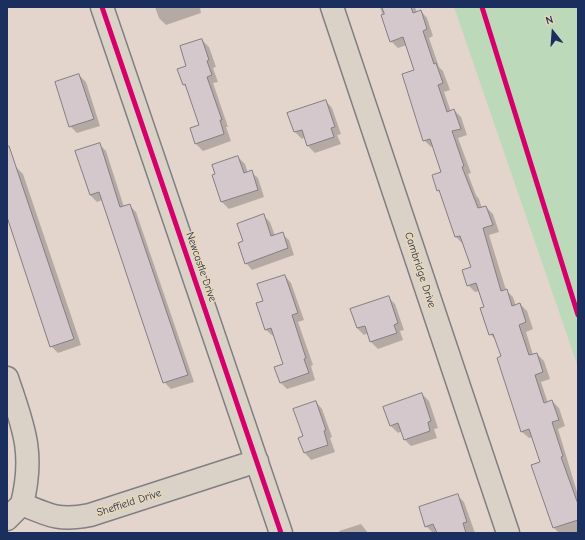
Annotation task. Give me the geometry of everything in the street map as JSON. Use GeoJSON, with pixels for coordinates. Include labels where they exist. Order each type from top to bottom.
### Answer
{"type":"FeatureCollection","features":[{"type":"Feature","properties":{"kind":"street","name":"Newcastle Drive"},"geometry":{"type":"LineString","coordinates":[[102,7],[281,533]]}},
{"type":"Feature","properties":{"kind":"street","name":"Cambridge Drive"},"geometry":{"type":"LineString","coordinates":[[332,7],[508,533]]}},
{"type":"Feature","properties":{"kind":"street"},"geometry":{"type":"LineString","coordinates":[[7,378],[19,413],[28,454],[27,484],[22,504],[7,520]]}},
{"type":"Feature","properties":{"kind":"street","name":"Sheffield Drive"},"geometry":{"type":"LineString","coordinates":[[22,504],[62,519],[74,518],[128,504],[257,461]]}},
{"type":"Feature","properties":{"kind":"green space"},"geometry":{"type":"Polygon","coordinates":[[[454,7],[578,7],[578,367],[454,7]]]}},
{"type":"Feature","properties":{"kind":"building"},"geometry":{"type":"Polygon","coordinates":[[[382,7],[411,7],[413,13],[421,10],[427,29],[423,31],[434,64],[436,63],[443,83],[438,85],[447,112],[454,109],[461,129],[452,131],[464,166],[462,167],[478,208],[486,206],[493,225],[483,228],[501,291],[507,289],[512,306],[520,303],[526,322],[519,325],[529,355],[537,353],[543,372],[535,375],[544,403],[552,400],[559,420],[552,422],[563,456],[561,457],[578,504],[578,520],[553,528],[531,465],[540,462],[529,429],[521,432],[497,358],[501,356],[493,334],[489,335],[480,308],[484,307],[476,283],[467,286],[462,270],[471,267],[460,236],[455,237],[439,190],[437,191],[432,175],[441,172],[430,139],[423,141],[402,74],[414,70],[403,37],[390,42],[381,15],[384,14],[382,7]]]}},
{"type":"Feature","properties":{"kind":"building"},"geometry":{"type":"Polygon","coordinates":[[[202,39],[212,75],[207,77],[222,120],[220,120],[224,134],[195,144],[190,128],[199,125],[185,84],[183,85],[177,69],[186,66],[180,46],[202,39]]]}},
{"type":"Feature","properties":{"kind":"building"},"geometry":{"type":"Polygon","coordinates":[[[79,74],[94,119],[69,127],[55,82],[79,74]]]}},
{"type":"Feature","properties":{"kind":"building"},"geometry":{"type":"Polygon","coordinates":[[[326,100],[335,127],[331,128],[334,137],[307,146],[302,130],[294,132],[287,113],[326,100]]]}},
{"type":"Feature","properties":{"kind":"building"},"geometry":{"type":"Polygon","coordinates":[[[100,143],[120,207],[130,204],[188,375],[163,383],[99,192],[90,195],[75,151],[100,143]]]}},
{"type":"Feature","properties":{"kind":"building"},"geometry":{"type":"Polygon","coordinates":[[[7,146],[9,146],[74,339],[50,347],[7,217],[7,146]]]}},
{"type":"Feature","properties":{"kind":"building"},"geometry":{"type":"Polygon","coordinates":[[[238,156],[244,173],[252,170],[258,190],[221,202],[212,175],[215,174],[212,165],[238,156]]]}},
{"type":"Feature","properties":{"kind":"building"},"geometry":{"type":"Polygon","coordinates":[[[264,214],[271,236],[283,232],[288,248],[245,264],[238,243],[243,241],[237,224],[264,214]]]}},
{"type":"Feature","properties":{"kind":"building"},"geometry":{"type":"Polygon","coordinates":[[[285,275],[298,313],[292,315],[306,358],[304,359],[309,373],[280,383],[274,367],[283,364],[271,328],[265,330],[256,303],[263,301],[257,284],[285,275]]]}},
{"type":"Feature","properties":{"kind":"building"},"geometry":{"type":"Polygon","coordinates":[[[389,296],[398,323],[394,325],[397,333],[370,342],[365,326],[357,328],[350,309],[389,296]]]}},
{"type":"Feature","properties":{"kind":"building"},"geometry":{"type":"Polygon","coordinates":[[[422,393],[431,421],[428,422],[430,431],[404,440],[398,423],[390,426],[383,407],[422,393]]]}},
{"type":"Feature","properties":{"kind":"building"},"geometry":{"type":"Polygon","coordinates":[[[316,401],[326,430],[324,431],[328,445],[304,453],[298,438],[303,436],[293,409],[316,401]]]}},
{"type":"Feature","properties":{"kind":"building"},"geometry":{"type":"Polygon","coordinates":[[[458,494],[467,522],[463,523],[466,533],[437,533],[433,524],[425,527],[419,507],[458,494]]]}},
{"type":"Feature","properties":{"kind":"cycle path"},"geometry":{"type":"LineString","coordinates":[[102,7],[281,533]]}},
{"type":"Feature","properties":{"kind":"cycle path"},"geometry":{"type":"LineString","coordinates":[[482,7],[578,315]]}}]}
